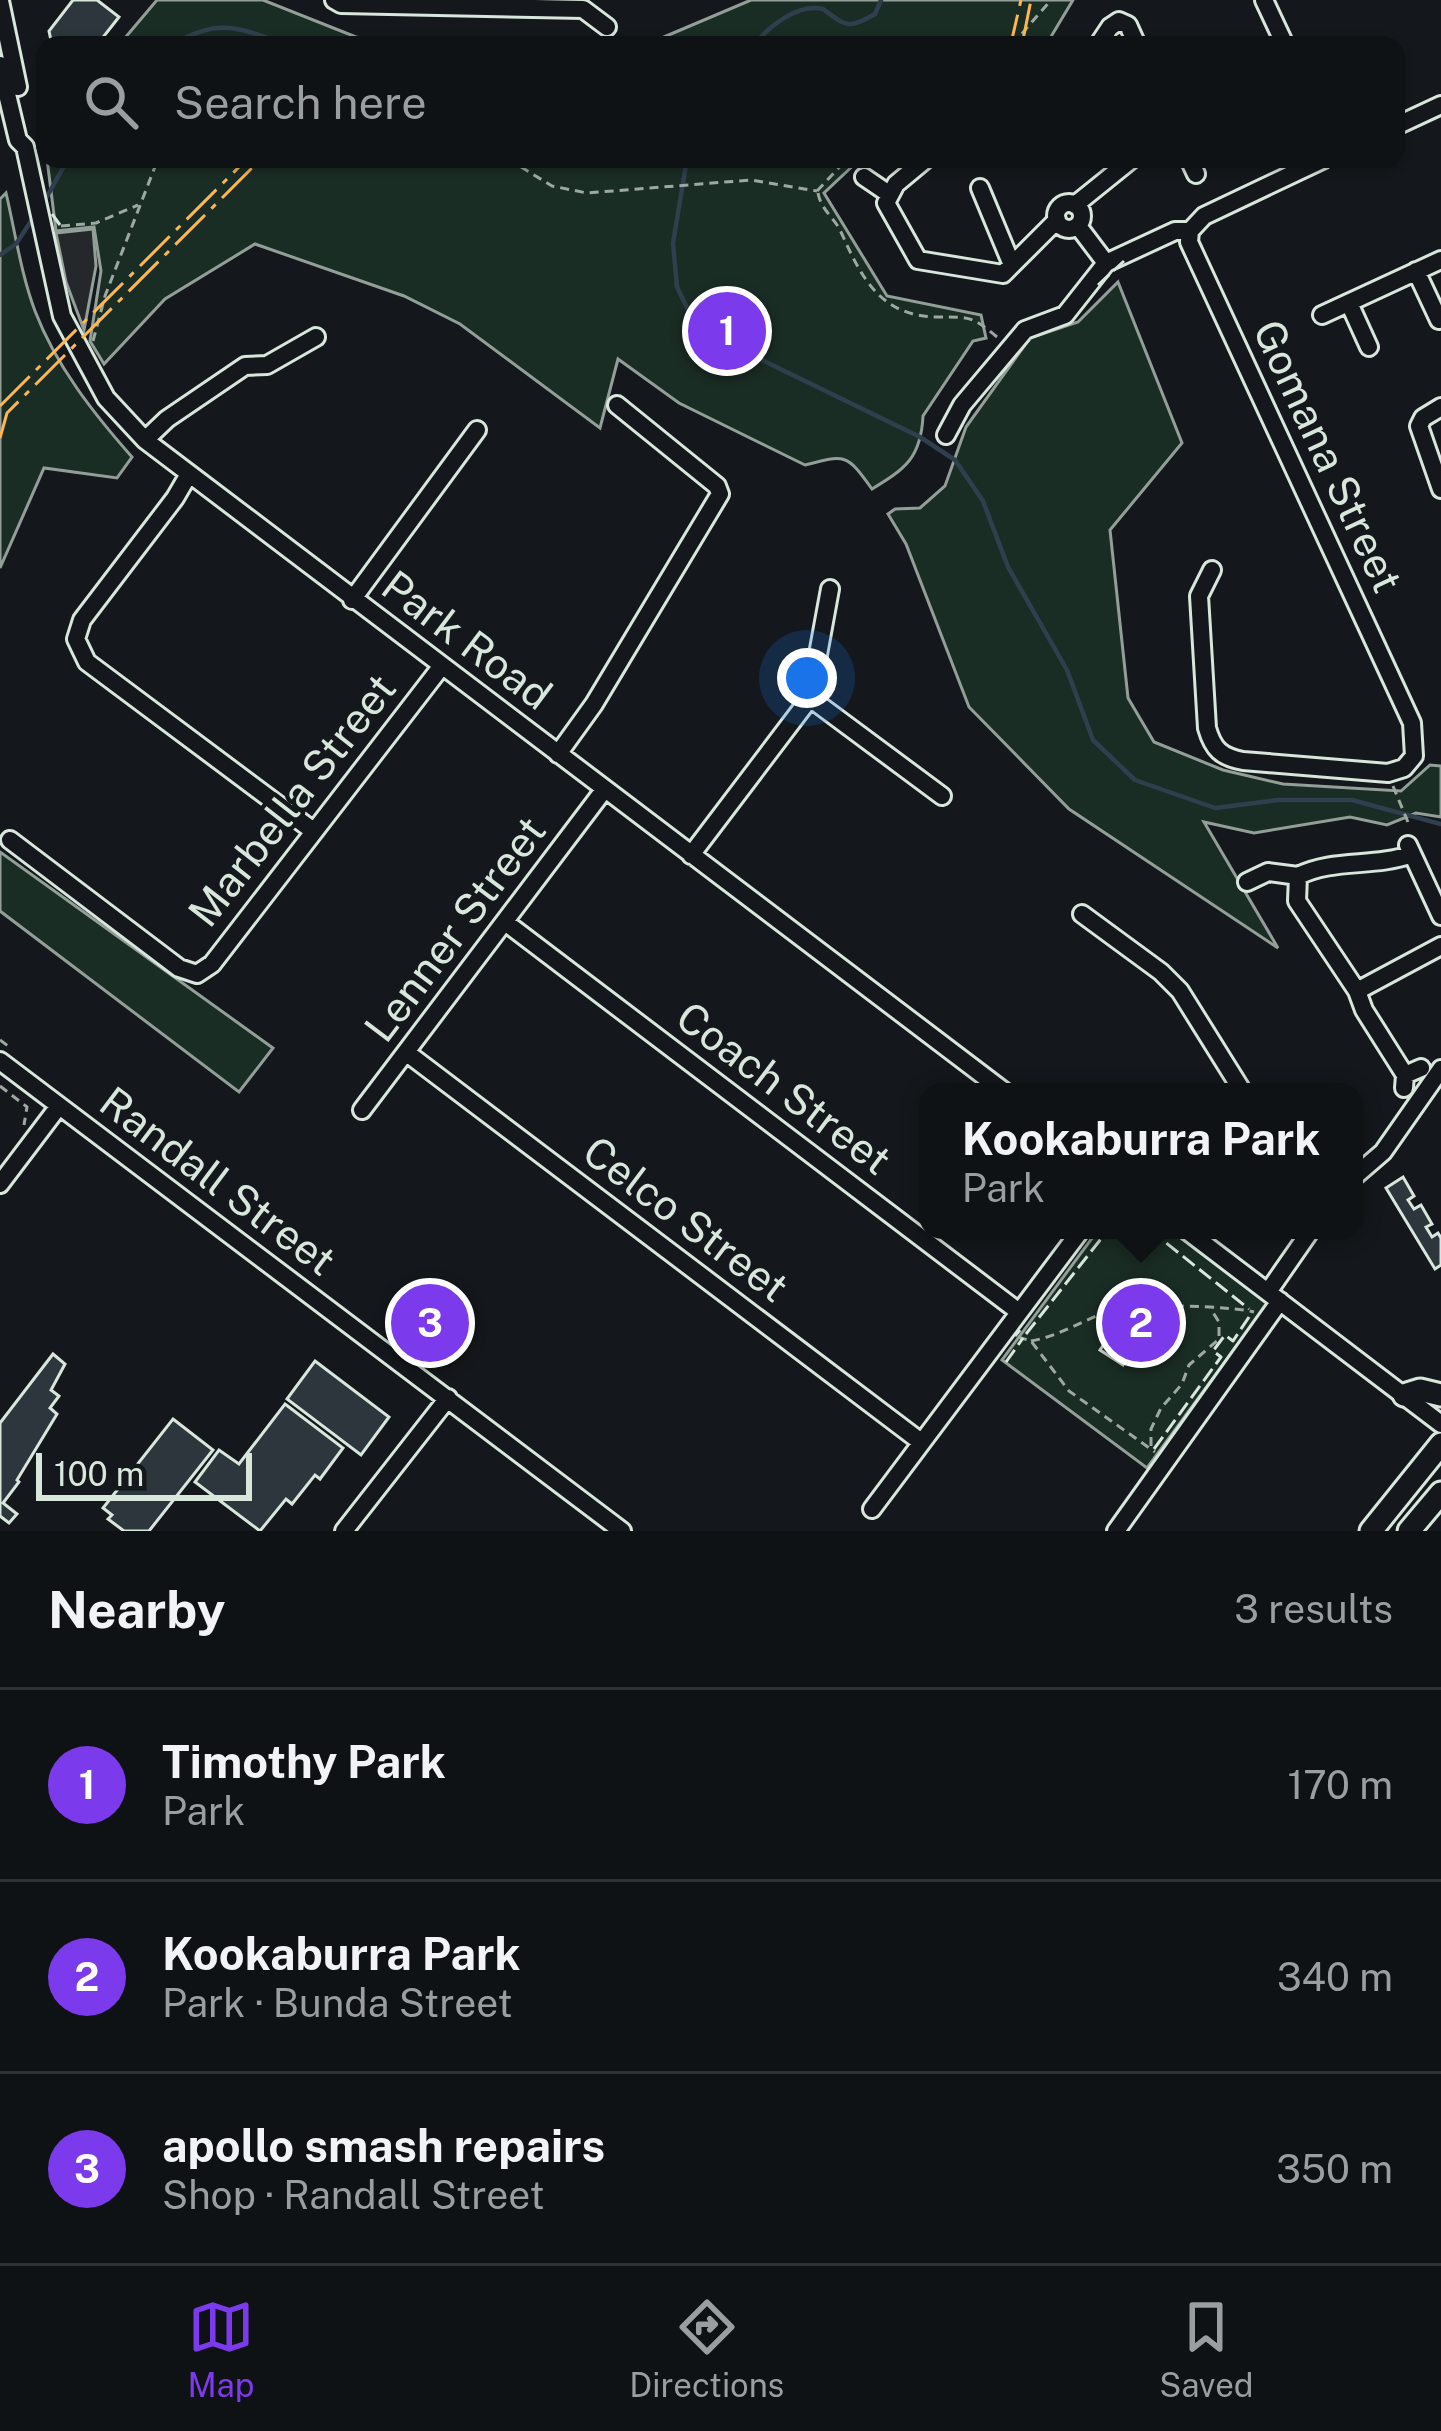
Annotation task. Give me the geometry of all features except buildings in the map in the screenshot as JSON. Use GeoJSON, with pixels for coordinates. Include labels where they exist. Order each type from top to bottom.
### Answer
{"type":"FeatureCollection","features":[{"type":"Feature","properties":{"kind":"main road"},"geometry":{"type":"LineString","coordinates":[[1404,1395],[1420,1390],[1441,1395]]}},
{"type":"Feature","properties":{"kind":"main road"},"geometry":{"type":"LineString","coordinates":[[1371,1531],[1441,1444]]}},
{"type":"Feature","properties":{"kind":"main road"},"geometry":{"type":"LineString","coordinates":[[1409,1531],[1441,1493]]}},
{"type":"Feature","properties":{"kind":"street"},"geometry":{"type":"LineString","coordinates":[[334,0],[341,4],[583,9],[607,27]]}},
{"type":"Feature","properties":{"kind":"street"},"geometry":{"type":"LineString","coordinates":[[1104,36],[1124,10],[1119,0]]}},
{"type":"Feature","properties":{"kind":"street"},"geometry":{"type":"LineString","coordinates":[[1264,0],[1281,36]]}},
{"type":"Feature","properties":{"kind":"street","name":"Park Road"},"geometry":{"type":"LineString","coordinates":[[1,1],[2,31],[28,138],[25,147],[42,238],[62,316],[106,398],[145,440],[188,474],[993,1083]]}},
{"type":"Feature","properties":{"kind":"street"},"geometry":{"type":"LineString","coordinates":[[1119,21],[1128,25],[1133,36]]}},
{"type":"Feature","properties":{"kind":"street","name":"Park Road"},"geometry":{"type":"LineString","coordinates":[[0,65],[18,140],[25,147]]}},
{"type":"Feature","properties":{"kind":"street"},"geometry":{"type":"LineString","coordinates":[[1405,122],[1441,105]]}},
{"type":"Feature","properties":{"kind":"street"},"geometry":{"type":"LineString","coordinates":[[916,168],[889,194],[886,203],[918,260],[993,275],[1003,274],[1058,220],[1063,205],[1075,205],[1121,168]]}},
{"type":"Feature","properties":{"kind":"street"},"geometry":{"type":"LineString","coordinates":[[946,435],[962,405],[1025,330],[1065,315],[1106,263],[1174,230],[1190,231],[1204,216],[1305,168]]}},
{"type":"Feature","properties":{"kind":"street"},"geometry":{"type":"LineString","coordinates":[[864,177],[889,194]]}},
{"type":"Feature","properties":{"kind":"street"},"geometry":{"type":"LineString","coordinates":[[980,188],[1012,265]]}},
{"type":"Feature","properties":{"kind":"street"},"geometry":{"type":"LineString","coordinates":[[1075,205],[1082,215],[1078,226]]}},
{"type":"Feature","properties":{"kind":"street"},"geometry":{"type":"LineString","coordinates":[[1058,220],[1066,229],[1078,226]]}},
{"type":"Feature","properties":{"kind":"street"},"geometry":{"type":"LineString","coordinates":[[1078,226],[1106,263]]}},
{"type":"Feature","properties":{"kind":"street","name":"Gomana Street"},"geometry":{"type":"LineString","coordinates":[[1190,231],[1189,242],[1412,722],[1414,756],[1404,768],[1388,773],[1243,761],[1227,758],[1212,746],[1199,596],[1212,570]]}},
{"type":"Feature","properties":{"kind":"street"},"geometry":{"type":"LineString","coordinates":[[1322,315],[1441,260]]}},
{"type":"Feature","properties":{"kind":"street"},"geometry":{"type":"LineString","coordinates":[[1417,272],[1439,320]]}},
{"type":"Feature","properties":{"kind":"street"},"geometry":{"type":"LineString","coordinates":[[1349,303],[1369,346]]}},
{"type":"Feature","properties":{"kind":"street"},"geometry":{"type":"LineString","coordinates":[[145,440],[167,419],[245,366],[266,365],[316,337]]}},
{"type":"Feature","properties":{"kind":"street"},"geometry":{"type":"LineString","coordinates":[[558,754],[594,704],[720,494],[717,486],[617,405]]}},
{"type":"Feature","properties":{"kind":"street"},"geometry":{"type":"LineString","coordinates":[[1441,407],[1418,426],[1441,489]]}},
{"type":"Feature","properties":{"kind":"street"},"geometry":{"type":"LineString","coordinates":[[352,599],[477,430]]}},
{"type":"Feature","properties":{"kind":"street"},"geometry":{"type":"LineString","coordinates":[[188,474],[176,498],[82,620],[76,639],[87,662],[312,830]]}},
{"type":"Feature","properties":{"kind":"street"},"geometry":{"type":"LineString","coordinates":[[691,855],[810,698],[830,589]]}},
{"type":"Feature","properties":{"kind":"street","name":"Marbella Street"},"geometry":{"type":"LineString","coordinates":[[10,840],[179,968],[197,974],[212,964],[441,667]]}},
{"type":"Feature","properties":{"kind":"street"},"geometry":{"type":"LineString","coordinates":[[810,698],[942,796]]}},
{"type":"Feature","properties":{"kind":"street","name":"Lenner Street"},"geometry":{"type":"LineString","coordinates":[[362,1110],[604,790]]}},
{"type":"Feature","properties":{"kind":"street"},"geometry":{"type":"LineString","coordinates":[[1247,882],[1268,872],[1298,876],[1326,865],[1375,864],[1411,844],[1441,916]]}},
{"type":"Feature","properties":{"kind":"street"},"geometry":{"type":"LineString","coordinates":[[1298,876],[1297,901],[1410,1077]]}},
{"type":"Feature","properties":{"kind":"street"},"geometry":{"type":"LineString","coordinates":[[1082,914],[1180,991],[1237,1083]]}},
{"type":"Feature","properties":{"kind":"street","name":"Coach Street"},"geometry":{"type":"LineString","coordinates":[[505,922],[919,1237]]}},
{"type":"Feature","properties":{"kind":"street"},"geometry":{"type":"LineString","coordinates":[[1357,991],[1441,946]]}},
{"type":"Feature","properties":{"kind":"street","name":"Celco Street"},"geometry":{"type":"LineString","coordinates":[[407,1053],[921,1442]]}},
{"type":"Feature","properties":{"kind":"street","name":"Randall Street"},"geometry":{"type":"LineString","coordinates":[[0,1061],[622,1531]]}},
{"type":"Feature","properties":{"kind":"street"},"geometry":{"type":"LineString","coordinates":[[1363,1169],[1383,1152],[1441,1069]]}},
{"type":"Feature","properties":{"kind":"street"},"geometry":{"type":"LineString","coordinates":[[0,1184],[58,1106]]}},
{"type":"Feature","properties":{"kind":"street","name":"Coach Street"},"geometry":{"type":"LineString","coordinates":[[922,1239],[1018,1312]]}},
{"type":"Feature","properties":{"kind":"street"},"geometry":{"type":"LineString","coordinates":[[872,1509],[1074,1239]]}},
{"type":"Feature","properties":{"kind":"street"},"geometry":{"type":"LineString","coordinates":[[1198,1239],[1441,1424]]}},
{"type":"Feature","properties":{"kind":"street"},"geometry":{"type":"LineString","coordinates":[[1116,1531],[1158,1455],[1274,1296],[1306,1239]]}},
{"type":"Feature","properties":{"kind":"street"},"geometry":{"type":"LineString","coordinates":[[344,1531],[448,1398]]}},
{"type":"Feature","properties":{"kind":"path"},"geometry":{"type":"LineString","coordinates":[[1020,36],[1051,0]]}},
{"type":"Feature","properties":{"kind":"path"},"geometry":{"type":"LineString","coordinates":[[78,352],[93,344],[105,296],[154,168]]}},
{"type":"Feature","properties":{"kind":"path"},"geometry":{"type":"LineString","coordinates":[[520,168],[568,190],[751,180],[817,191]]}},
{"type":"Feature","properties":{"kind":"path"},"geometry":{"type":"LineString","coordinates":[[817,191],[839,168]]}},
{"type":"Feature","properties":{"kind":"path"},"geometry":{"type":"LineString","coordinates":[[817,191],[820,205],[837,224],[874,296],[889,308],[911,314],[976,319],[1010,347]]}},
{"type":"Feature","properties":{"kind":"path"},"geometry":{"type":"LineString","coordinates":[[56,220],[58,226],[96,223],[140,204]]}},
{"type":"Feature","properties":{"kind":"path"},"geometry":{"type":"LineString","coordinates":[[1395,791],[1411,844]]}},
{"type":"Feature","properties":{"kind":"path"},"geometry":{"type":"LineString","coordinates":[[0,1086],[27,1107],[22,1129]]}},
{"type":"Feature","properties":{"kind":"path"},"geometry":{"type":"LineString","coordinates":[[1031,1341],[1119,1308],[1154,1304],[1173,1310],[1234,1307],[1255,1312]]}},
{"type":"Feature","properties":{"kind":"path"},"geometry":{"type":"LineString","coordinates":[[1158,1455],[1151,1429],[1161,1408],[1182,1384],[1189,1364],[1219,1340],[1219,1322],[1211,1310]]}},
{"type":"Feature","properties":{"kind":"path"},"geometry":{"type":"LineString","coordinates":[[1018,1336],[1031,1341],[1069,1390],[1158,1455]]}},
{"type":"Feature","properties":{"kind":"green space"},"geometry":{"type":"Polygon","coordinates":[[[157,0],[263,0],[353,36],[127,36],[157,0]]]}},
{"type":"Feature","properties":{"kind":"green space"},"geometry":{"type":"Polygon","coordinates":[[[751,0],[1073,0],[1051,36],[666,36],[751,0]]]}},
{"type":"Feature","properties":{"kind":"green space"},"geometry":{"type":"Polygon","coordinates":[[[48,168],[850,168],[824,193],[887,296],[981,315],[986,338],[973,341],[923,416],[919,442],[909,461],[872,489],[851,463],[829,459],[805,465],[679,403],[618,359],[600,428],[460,324],[404,296],[255,244],[165,299],[104,364],[90,341],[101,271],[94,227],[56,231],[48,168]]]}},
{"type":"Feature","properties":{"kind":"green space"},"geometry":{"type":"Polygon","coordinates":[[[6,193],[26,282],[44,331],[77,388],[132,457],[117,478],[44,468],[0,568],[0,199],[6,193]]]}},
{"type":"Feature","properties":{"kind":"green space"},"geometry":{"type":"Polygon","coordinates":[[[1118,282],[1182,443],[1110,530],[1128,698],[1154,742],[1223,770],[1283,784],[1401,791],[1430,765],[1441,766],[1441,817],[1416,813],[1387,825],[1350,817],[1254,833],[1204,822],[1278,948],[1069,809],[969,707],[906,544],[888,514],[895,509],[920,508],[945,486],[966,427],[1030,338],[1078,322],[1118,282]]]}},
{"type":"Feature","properties":{"kind":"green space"},"geometry":{"type":"Polygon","coordinates":[[[0,852],[273,1048],[239,1092],[0,911],[0,852]]]}},
{"type":"Feature","properties":{"kind":"green space"},"geometry":{"type":"Polygon","coordinates":[[[1091,1239],[1184,1239],[1269,1302],[1147,1468],[1002,1360],[1091,1239]]]}},
{"type":"Feature","properties":{"kind":"shaded area"},"geometry":{"type":"Polygon","coordinates":[[[93,229],[96,266],[84,330],[66,282],[56,233],[93,229]]]}},
{"type":"Feature","properties":{"kind":"waterway"},"geometry":{"type":"LineString","coordinates":[[763,36],[804,9],[823,9],[853,24],[875,14],[881,0]]}},
{"type":"Feature","properties":{"kind":"waterway"},"geometry":{"type":"LineString","coordinates":[[189,36],[217,28],[261,36]]}},
{"type":"Feature","properties":{"kind":"waterway"},"geometry":{"type":"LineString","coordinates":[[45,200],[63,168]]}},
{"type":"Feature","properties":{"kind":"waterway"},"geometry":{"type":"LineString","coordinates":[[686,168],[673,243],[677,287],[690,314],[733,346],[920,437],[955,460],[983,501],[1008,567],[1067,670],[1093,740],[1135,780],[1215,808],[1278,800],[1352,800],[1441,824]]}},
{"type":"Feature","properties":{"kind":"waterway"},"geometry":{"type":"LineString","coordinates":[[0,255],[16,244],[35,215]]}},
{"type":"Feature","properties":{"kind":"fence"},"geometry":{"type":"LineString","coordinates":[[52,214],[60,225]]}},
{"type":"Feature","properties":{"kind":"fence"},"geometry":{"type":"LineString","coordinates":[[1098,285],[1124,261]]}},
{"type":"Feature","properties":{"kind":"fence"},"geometry":{"type":"LineString","coordinates":[[1026,1334],[1101,1239]]}},
{"type":"Feature","properties":{"kind":"fence"},"geometry":{"type":"LineString","coordinates":[[1161,1239],[1249,1309]]}},
{"type":"Feature","properties":{"kind":"fence"},"geometry":{"type":"LineString","coordinates":[[1154,1449],[1221,1357],[1213,1351],[1225,1335],[1233,1341],[1249,1317]]}},
{"type":"Feature","properties":{"kind":"fence"},"geometry":{"type":"LineString","coordinates":[[1015,1336],[1020,1330]]}},
{"type":"Feature","properties":{"kind":"fence"},"geometry":{"type":"LineString","coordinates":[[1006,1362],[1023,1338]]}},
{"type":"Feature","properties":{"kind":"power"},"geometry":{"type":"LineString","coordinates":[[1013,36],[1021,0]]}},
{"type":"Feature","properties":{"kind":"power"},"geometry":{"type":"LineString","coordinates":[[1024,36],[1031,0]]}},
{"type":"Feature","properties":{"kind":"power"},"geometry":{"type":"LineString","coordinates":[[0,406],[238,168]]}},
{"type":"Feature","properties":{"kind":"power"},"geometry":{"type":"LineString","coordinates":[[0,438],[7,413],[252,168]]}},
{"type":"Feature","properties":{"kind":"place","name":"Timothy Park"},"geometry":{"type":"Point","coordinates":[727,331]}},
{"type":"Feature","properties":{"kind":"place","name":"apollo smash repairs"},"geometry":{"type":"Point","coordinates":[430,1323]}},
{"type":"Feature","properties":{"kind":"place","name":"Kookaburra Park"},"geometry":{"type":"Point","coordinates":[1141,1323]}}]}
